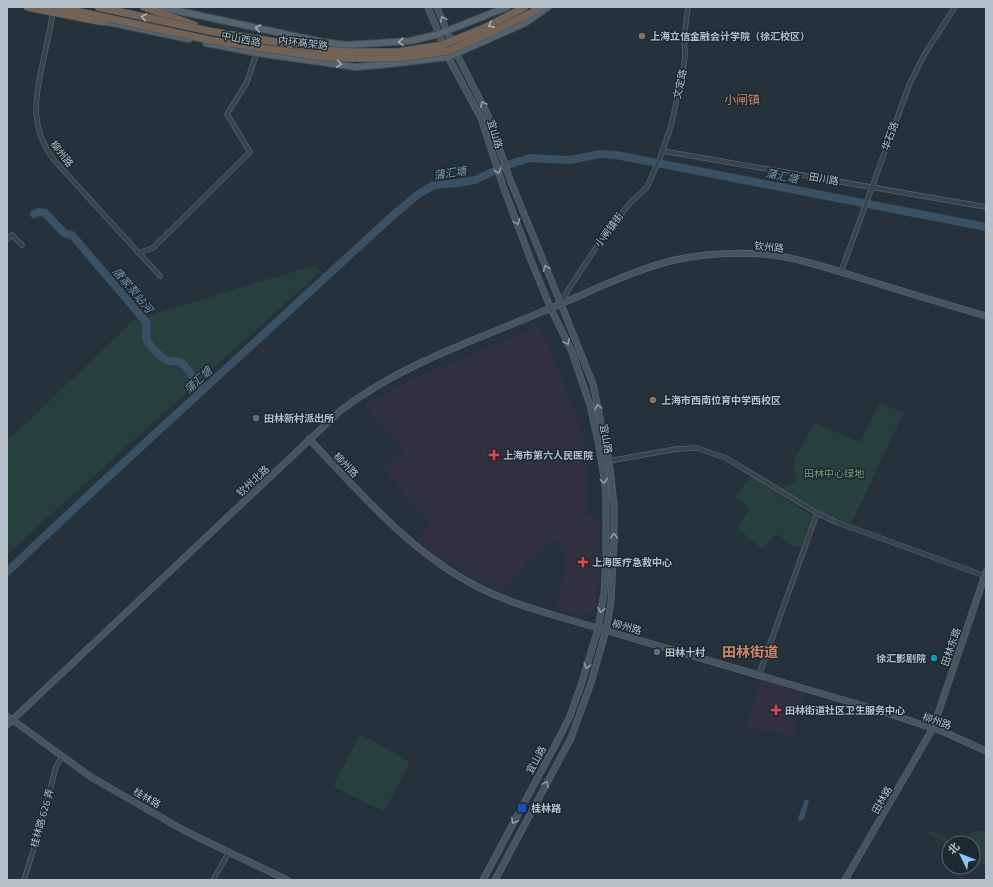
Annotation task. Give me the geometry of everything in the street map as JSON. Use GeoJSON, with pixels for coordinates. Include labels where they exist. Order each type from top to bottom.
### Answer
{"type":"FeatureCollection","features":[{"type":"Feature","properties":{"kind":"highway"},"geometry":{"type":"LineString","coordinates":[[27,7],[185,38],[212,41]]}},
{"type":"Feature","properties":{"kind":"highway","name":"内环高架路"},"geometry":{"type":"LineString","coordinates":[[98,7],[209,31],[325,50],[351,52],[397,52],[442,45],[484,28],[526,7]]}},
{"type":"Feature","properties":{"kind":"highway"},"geometry":{"type":"LineString","coordinates":[[144,7],[209,31]]}},
{"type":"Feature","properties":{"kind":"highway","name":"内环高架路"},"geometry":{"type":"LineString","coordinates":[[55,8],[212,41],[322,57],[399,58],[448,51],[490,33],[540,7]]}},
{"type":"Feature","properties":{"kind":"main road","name":"中山西路"},"geometry":{"type":"LineString","coordinates":[[41,7],[55,8],[100,21],[257,53],[356,67],[448,56],[525,23],[548,7]]}},
{"type":"Feature","properties":{"kind":"main road","name":"中山西路"},"geometry":{"type":"LineString","coordinates":[[160,7],[310,40],[345,45],[410,41],[448,31],[507,7]]}},
{"type":"Feature","properties":{"kind":"street","name":"宜山路"},"geometry":{"type":"LineString","coordinates":[[428,7],[448,56],[481,118],[492,157],[550,309],[572,352],[590,405],[605,485],[606,570],[604,593],[598,629],[581,685],[570,716],[483,880]]}},
{"type":"Feature","properties":{"kind":"street","name":"宜山路"},"geometry":{"type":"LineString","coordinates":[[437,7],[456,53],[487,112],[511,182],[592,384],[609,461],[614,504],[611,602],[606,630],[591,683],[571,738],[495,880]]}},
{"type":"Feature","properties":{"kind":"street","name":"文定路"},"geometry":{"type":"LineString","coordinates":[[660,158],[671,126],[683,71],[685,55],[684,35],[688,7]]}},
{"type":"Feature","properties":{"kind":"street","name":"华石路"},"geometry":{"type":"LineString","coordinates":[[842,272],[902,100],[916,69],[932,40],[955,7]]}},
{"type":"Feature","properties":{"kind":"street","name":"柳州路"},"geometry":{"type":"LineString","coordinates":[[55,8],[36,94],[35,111],[39,133],[47,151],[54,160],[160,276]]}},
{"type":"Feature","properties":{"kind":"street"},"geometry":{"type":"LineString","coordinates":[[138,253],[153,248],[250,152],[227,114],[246,84],[257,53]]}},
{"type":"Feature","properties":{"kind":"street","name":"田川路"},"geometry":{"type":"LineString","coordinates":[[663,151],[986,207]]}},
{"type":"Feature","properties":{"kind":"street","name":"小闸镇街"},"geometry":{"type":"LineString","coordinates":[[561,304],[585,262],[629,204],[647,187],[660,158]]}},
{"type":"Feature","properties":{"kind":"street"},"geometry":{"type":"LineString","coordinates":[[7,239],[12,235],[22,245]]}},
{"type":"Feature","properties":{"kind":"street","name":"钦州路"},"geometry":{"type":"LineString","coordinates":[[550,309],[670,261],[709,254],[739,253],[765,254],[808,262],[986,316]]}},
{"type":"Feature","properties":{"kind":"street","name":"钦州北路"},"geometry":{"type":"LineString","coordinates":[[7,725],[345,407],[368,390],[388,378],[436,356],[550,309]]}},
{"type":"Feature","properties":{"kind":"street","name":"柳州路"},"geometry":{"type":"LineString","coordinates":[[310,439],[413,545],[445,568],[468,582],[504,599],[598,629],[606,630],[881,711],[944,732],[986,751]]}},
{"type":"Feature","properties":{"kind":"street"},"geometry":{"type":"LineString","coordinates":[[609,461],[676,449],[697,448],[726,458],[817,513],[836,522],[985,574]]}},
{"type":"Feature","properties":{"kind":"street"},"geometry":{"type":"LineString","coordinates":[[759,675],[817,513]]}},
{"type":"Feature","properties":{"kind":"street","name":"田林东路"},"geometry":{"type":"LineString","coordinates":[[933,728],[985,574]]}},
{"type":"Feature","properties":{"kind":"street","name":"桂林路"},"geometry":{"type":"LineString","coordinates":[[7,716],[91,777],[185,831],[287,880]]}},
{"type":"Feature","properties":{"kind":"street","name":"田林路"},"geometry":{"type":"LineString","coordinates":[[845,880],[933,728]]}},
{"type":"Feature","properties":{"kind":"street","name":"桂林路 626 弄"},"geometry":{"type":"LineString","coordinates":[[24,880],[38,835],[56,767],[62,756]]}},
{"type":"Feature","properties":{"kind":"street"},"geometry":{"type":"LineString","coordinates":[[213,880],[229,852]]}},
{"type":"Feature","properties":{"kind":"shaded area","name":"上海市第六人民医院"},"geometry":{"type":"Polygon","coordinates":[[[539,325],[563,379],[583,435],[588,459],[586,514],[602,523],[600,532],[600,566],[596,610],[584,616],[556,609],[567,558],[555,539],[525,564],[503,592],[473,578],[428,550],[415,539],[431,524],[383,470],[405,450],[364,405],[401,384],[539,325]]]}},
{"type":"Feature","properties":{"kind":"shaded area","name":"田林街道社区卫生服务中心"},"geometry":{"type":"Polygon","coordinates":[[[760,679],[805,693],[793,737],[771,730],[769,734],[746,727],[760,679]]]}},
{"type":"Feature","properties":{"kind":"shaded area"},"geometry":{"type":"Polygon","coordinates":[[[805,799],[809,801],[804,819],[799,821],[798,819],[805,799]]]}},
{"type":"Feature","properties":{"kind":"green space"},"geometry":{"type":"Polygon","coordinates":[[[315,265],[320,272],[7,554],[7,441],[134,320],[315,265]]]}},
{"type":"Feature","properties":{"kind":"green space","name":"田林中心绿地"},"geometry":{"type":"Polygon","coordinates":[[[879,403],[904,412],[851,524],[823,513],[782,488],[794,483],[797,479],[794,468],[794,460],[814,423],[860,442],[879,403]]]}},
{"type":"Feature","properties":{"kind":"green space"},"geometry":{"type":"Polygon","coordinates":[[[752,477],[812,516],[801,548],[790,545],[776,534],[762,550],[737,527],[750,510],[735,496],[752,477]]]}},
{"type":"Feature","properties":{"kind":"green space"},"geometry":{"type":"Polygon","coordinates":[[[362,735],[408,761],[409,765],[385,810],[381,810],[335,787],[334,784],[359,736],[362,735]]]}},
{"type":"Feature","properties":{"kind":"green space"},"geometry":{"type":"Polygon","coordinates":[[[931,830],[941,836],[941,841],[929,834],[931,830]]]}},
{"type":"Feature","properties":{"kind":"green space"},"geometry":{"type":"Polygon","coordinates":[[[986,830],[986,866],[981,863],[981,835],[970,835],[978,831],[986,830]]]}},
{"type":"Feature","properties":{"kind":"waterway","name":"蒲汇塘"},"geometry":{"type":"LineString","coordinates":[[7,572],[390,218],[417,195],[434,185],[475,180],[507,165],[530,158],[570,160],[600,154],[616,155],[986,227]]}},
{"type":"Feature","properties":{"kind":"waterway","name":"唐家泵站河"},"geometry":{"type":"LineString","coordinates":[[34,214],[39,212],[45,213],[62,231],[66,234],[72,235],[146,322],[146,338],[151,346],[160,356],[167,360],[182,363],[203,390]]}},
{"type":"Feature","properties":{"kind":"place","name":"上海立信金融会计学院（徐汇校区）"},"geometry":{"type":"Point","coordinates":[642,36]}},
{"type":"Feature","properties":{"kind":"place","name":"上海市西南位育中学西校区"},"geometry":{"type":"Point","coordinates":[653,400]}},
{"type":"Feature","properties":{"kind":"place","name":"田林新村派出所"},"geometry":{"type":"Point","coordinates":[256,418]}},
{"type":"Feature","properties":{"kind":"place","name":"上海市第六人民医院"},"geometry":{"type":"Point","coordinates":[494,455]}},
{"type":"Feature","properties":{"kind":"place","name":"上海医疗急救中心"},"geometry":{"type":"Point","coordinates":[583,562]}},
{"type":"Feature","properties":{"kind":"place","name":"田林十村"},"geometry":{"type":"Point","coordinates":[657,652]}},
{"type":"Feature","properties":{"kind":"place","name":"徐汇影剧院"},"geometry":{"type":"Point","coordinates":[934,658]}},
{"type":"Feature","properties":{"kind":"place","name":"田林街道社区卫生服务中心"},"geometry":{"type":"Point","coordinates":[776,710]}},
{"type":"Feature","properties":{"kind":"place","name":"桂林路"},"geometry":{"type":"Point","coordinates":[522,808]}},
{"type":"Feature","properties":{"kind":"district","name":"小闸镇"},"geometry":{"type":"Point","coordinates":[742,99]}},
{"type":"Feature","properties":{"kind":"district","name":"田林街道"},"geometry":{"type":"Point","coordinates":[750,651]}}]}
